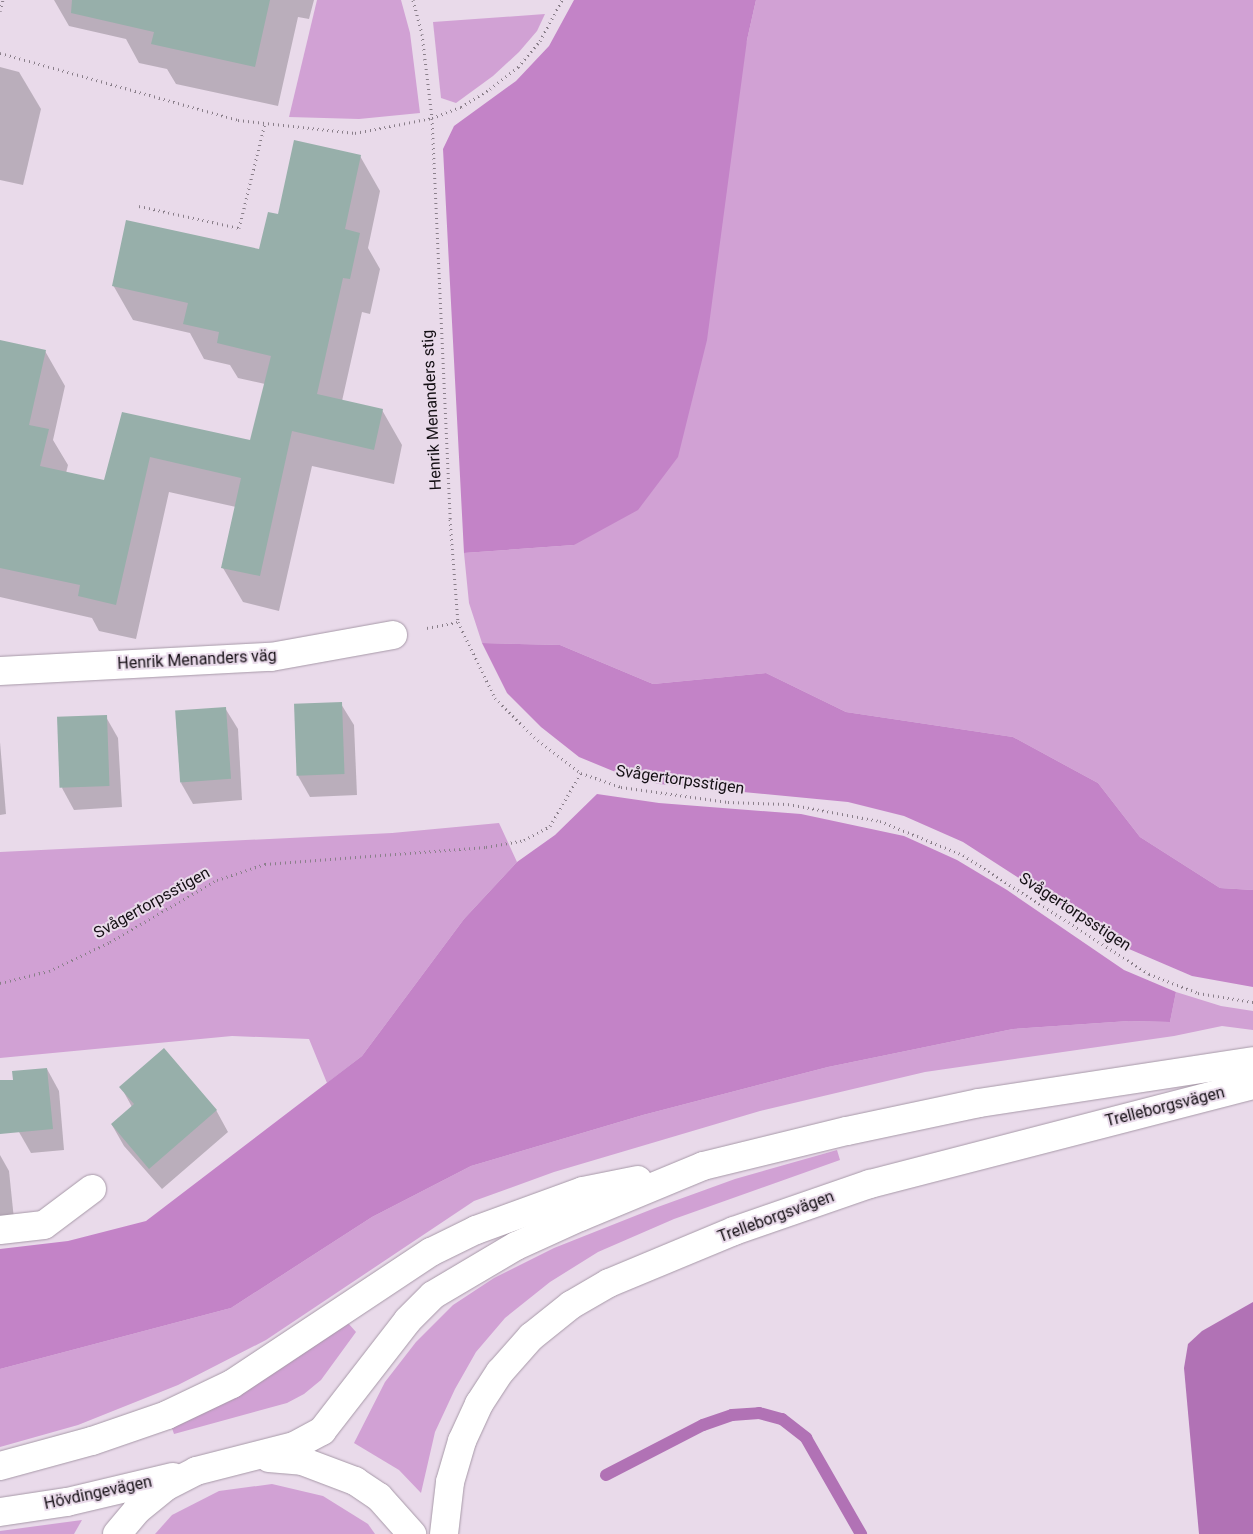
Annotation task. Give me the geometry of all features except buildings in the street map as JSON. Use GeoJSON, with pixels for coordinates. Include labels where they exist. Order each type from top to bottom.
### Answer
{"type":"FeatureCollection","features":[{"type":"Feature","properties":{"kind":"street","name":"Henrik Menanders väg"},"geometry":{"type":"LineString","coordinates":[[0,671],[270,657],[393,635]]}},
{"type":"Feature","properties":{"kind":"street","name":"Trelleborgsvägen"},"geometry":{"type":"LineString","coordinates":[[196,1471],[294,1446],[322,1431],[408,1320],[433,1295],[516,1246],[703,1166],[847,1131],[978,1103],[1253,1061]]}},
{"type":"Feature","properties":{"kind":"street","name":"Trelleborgsvägen"},"geometry":{"type":"LineString","coordinates":[[444,1534],[450,1482],[462,1441],[479,1404],[500,1372],[531,1337],[571,1305],[609,1283],[734,1231],[870,1184],[1253,1085]]}},
{"type":"Feature","properties":{"kind":"street"},"geometry":{"type":"LineString","coordinates":[[0,1466],[92,1441],[167,1415],[232,1384],[431,1252],[476,1230],[583,1191],[703,1166]]}},
{"type":"Feature","properties":{"kind":"street"},"geometry":{"type":"LineString","coordinates":[[0,1230],[44,1226],[92,1189]]}},
{"type":"Feature","properties":{"kind":"street"},"geometry":{"type":"LineString","coordinates":[[245,1458],[302,1461],[330,1469],[379,1497],[412,1534]]}},
{"type":"Feature","properties":{"kind":"street"},"geometry":{"type":"LineString","coordinates":[[118,1534],[137,1510],[165,1488],[196,1471]]}},
{"type":"Feature","properties":{"kind":"street","name":"Hövdingevägen"},"geometry":{"type":"LineString","coordinates":[[0,1512],[66,1502],[196,1471]]}},
{"type":"Feature","properties":{"kind":"path"},"geometry":{"type":"LineString","coordinates":[[0,11],[2,0]]}},
{"type":"Feature","properties":{"kind":"path","name":"Henrik Menanders stig"},"geometry":{"type":"LineString","coordinates":[[413,0],[422,34],[432,118],[450,519],[458,622],[495,698],[534,737],[581,772]]}},
{"type":"Feature","properties":{"kind":"path"},"geometry":{"type":"LineString","coordinates":[[0,53],[238,120],[355,133],[432,118],[461,107],[490,89],[518,67],[540,41],[562,0]]}},
{"type":"Feature","properties":{"kind":"path"},"geometry":{"type":"LineString","coordinates":[[139,206],[239,228],[265,122]]}},
{"type":"Feature","properties":{"kind":"path","name":"Svågertorpsstigen"},"geometry":{"type":"LineString","coordinates":[[0,983],[49,971],[110,942],[217,880],[265,864],[486,847],[524,840],[550,826],[581,772],[621,787],[728,802],[788,804],[880,821],[963,855],[1149,974],[1198,993],[1253,1002]]}},
{"type":"Feature","properties":{"kind":"shaded area"},"geometry":{"type":"Polygon","coordinates":[[[317,0],[401,0],[410,33],[420,113],[359,119],[289,117],[317,0]]]}},
{"type":"Feature","properties":{"kind":"shaded area"},"geometry":{"type":"Polygon","coordinates":[[[574,0],[756,0],[747,40],[707,340],[678,457],[638,510],[574,545],[464,553],[443,149],[454,126],[516,81],[549,46],[574,0]]]}},
{"type":"Feature","properties":{"kind":"shaded area"},"geometry":{"type":"Polygon","coordinates":[[[756,0],[1253,0],[1253,890],[1220,888],[1140,837],[1098,783],[1013,737],[846,712],[766,673],[653,684],[560,645],[482,643],[469,603],[464,553],[574,545],[747,40],[756,0]]]}},
{"type":"Feature","properties":{"kind":"shaded area"},"geometry":{"type":"Polygon","coordinates":[[[545,14],[537,31],[519,52],[493,76],[456,103],[441,98],[433,22],[545,14]]]}},
{"type":"Feature","properties":{"kind":"shaded area"},"geometry":{"type":"Polygon","coordinates":[[[482,643],[560,645],[653,684],[766,673],[846,712],[1013,737],[1098,783],[1140,837],[1220,888],[1253,890],[1253,987],[1192,976],[1129,949],[963,842],[904,816],[848,802],[659,784],[613,771],[579,757],[541,727],[507,693],[482,643]]]}},
{"type":"Feature","properties":{"kind":"shaded area"},"geometry":{"type":"Polygon","coordinates":[[[597,794],[659,803],[801,814],[904,836],[957,860],[1007,890],[1124,970],[1176,992],[1170,1022],[1129,1021],[1013,1029],[828,1067],[643,1115],[471,1166],[372,1217],[231,1308],[0,1369],[0,1249],[68,1241],[146,1221],[362,1056],[464,919],[517,862],[555,835],[597,794]]]}},
{"type":"Feature","properties":{"kind":"shaded area"},"geometry":{"type":"Polygon","coordinates":[[[499,823],[517,862],[464,919],[362,1056],[327,1083],[309,1039],[232,1036],[0,1058],[0,852],[392,833],[499,823]]]}},
{"type":"Feature","properties":{"kind":"shaded area"},"geometry":{"type":"Polygon","coordinates":[[[1176,992],[1221,1006],[1253,1011],[1253,1030],[1222,1026],[1174,1036],[925,1072],[760,1111],[554,1172],[474,1201],[266,1340],[178,1385],[78,1425],[0,1447],[0,1369],[231,1308],[372,1217],[471,1166],[643,1115],[828,1067],[1013,1029],[1129,1021],[1170,1022],[1176,992]]]}},
{"type":"Feature","properties":{"kind":"shaded area"},"geometry":{"type":"Polygon","coordinates":[[[837,1150],[840,1160],[674,1219],[598,1252],[550,1282],[505,1318],[476,1352],[455,1389],[435,1432],[421,1493],[399,1470],[354,1443],[385,1382],[416,1342],[453,1305],[494,1278],[554,1248],[655,1208],[735,1179],[837,1150]]]}},
{"type":"Feature","properties":{"kind":"shaded area"},"geometry":{"type":"Polygon","coordinates":[[[1253,1302],[1253,1534],[1199,1534],[1184,1368],[1188,1344],[1202,1331],[1253,1302]]]}},
{"type":"Feature","properties":{"kind":"shaded area"},"geometry":{"type":"Polygon","coordinates":[[[348,1323],[356,1332],[321,1380],[304,1394],[287,1403],[174,1434],[171,1425],[271,1375],[348,1323]]]}},
{"type":"Feature","properties":{"kind":"shaded area"},"geometry":{"type":"Polygon","coordinates":[[[272,1484],[323,1496],[368,1524],[375,1534],[155,1534],[172,1515],[219,1491],[272,1484]]]}},
{"type":"Feature","properties":{"kind":"shaded area"},"geometry":{"type":"Polygon","coordinates":[[[82,1520],[74,1534],[0,1534],[0,1531],[82,1520]]]}},
{"type":"Feature","properties":{"kind":"waterway"},"geometry":{"type":"LineString","coordinates":[[606,1475],[703,1425],[732,1415],[759,1413],[782,1419],[806,1438],[861,1534]]}}]}
